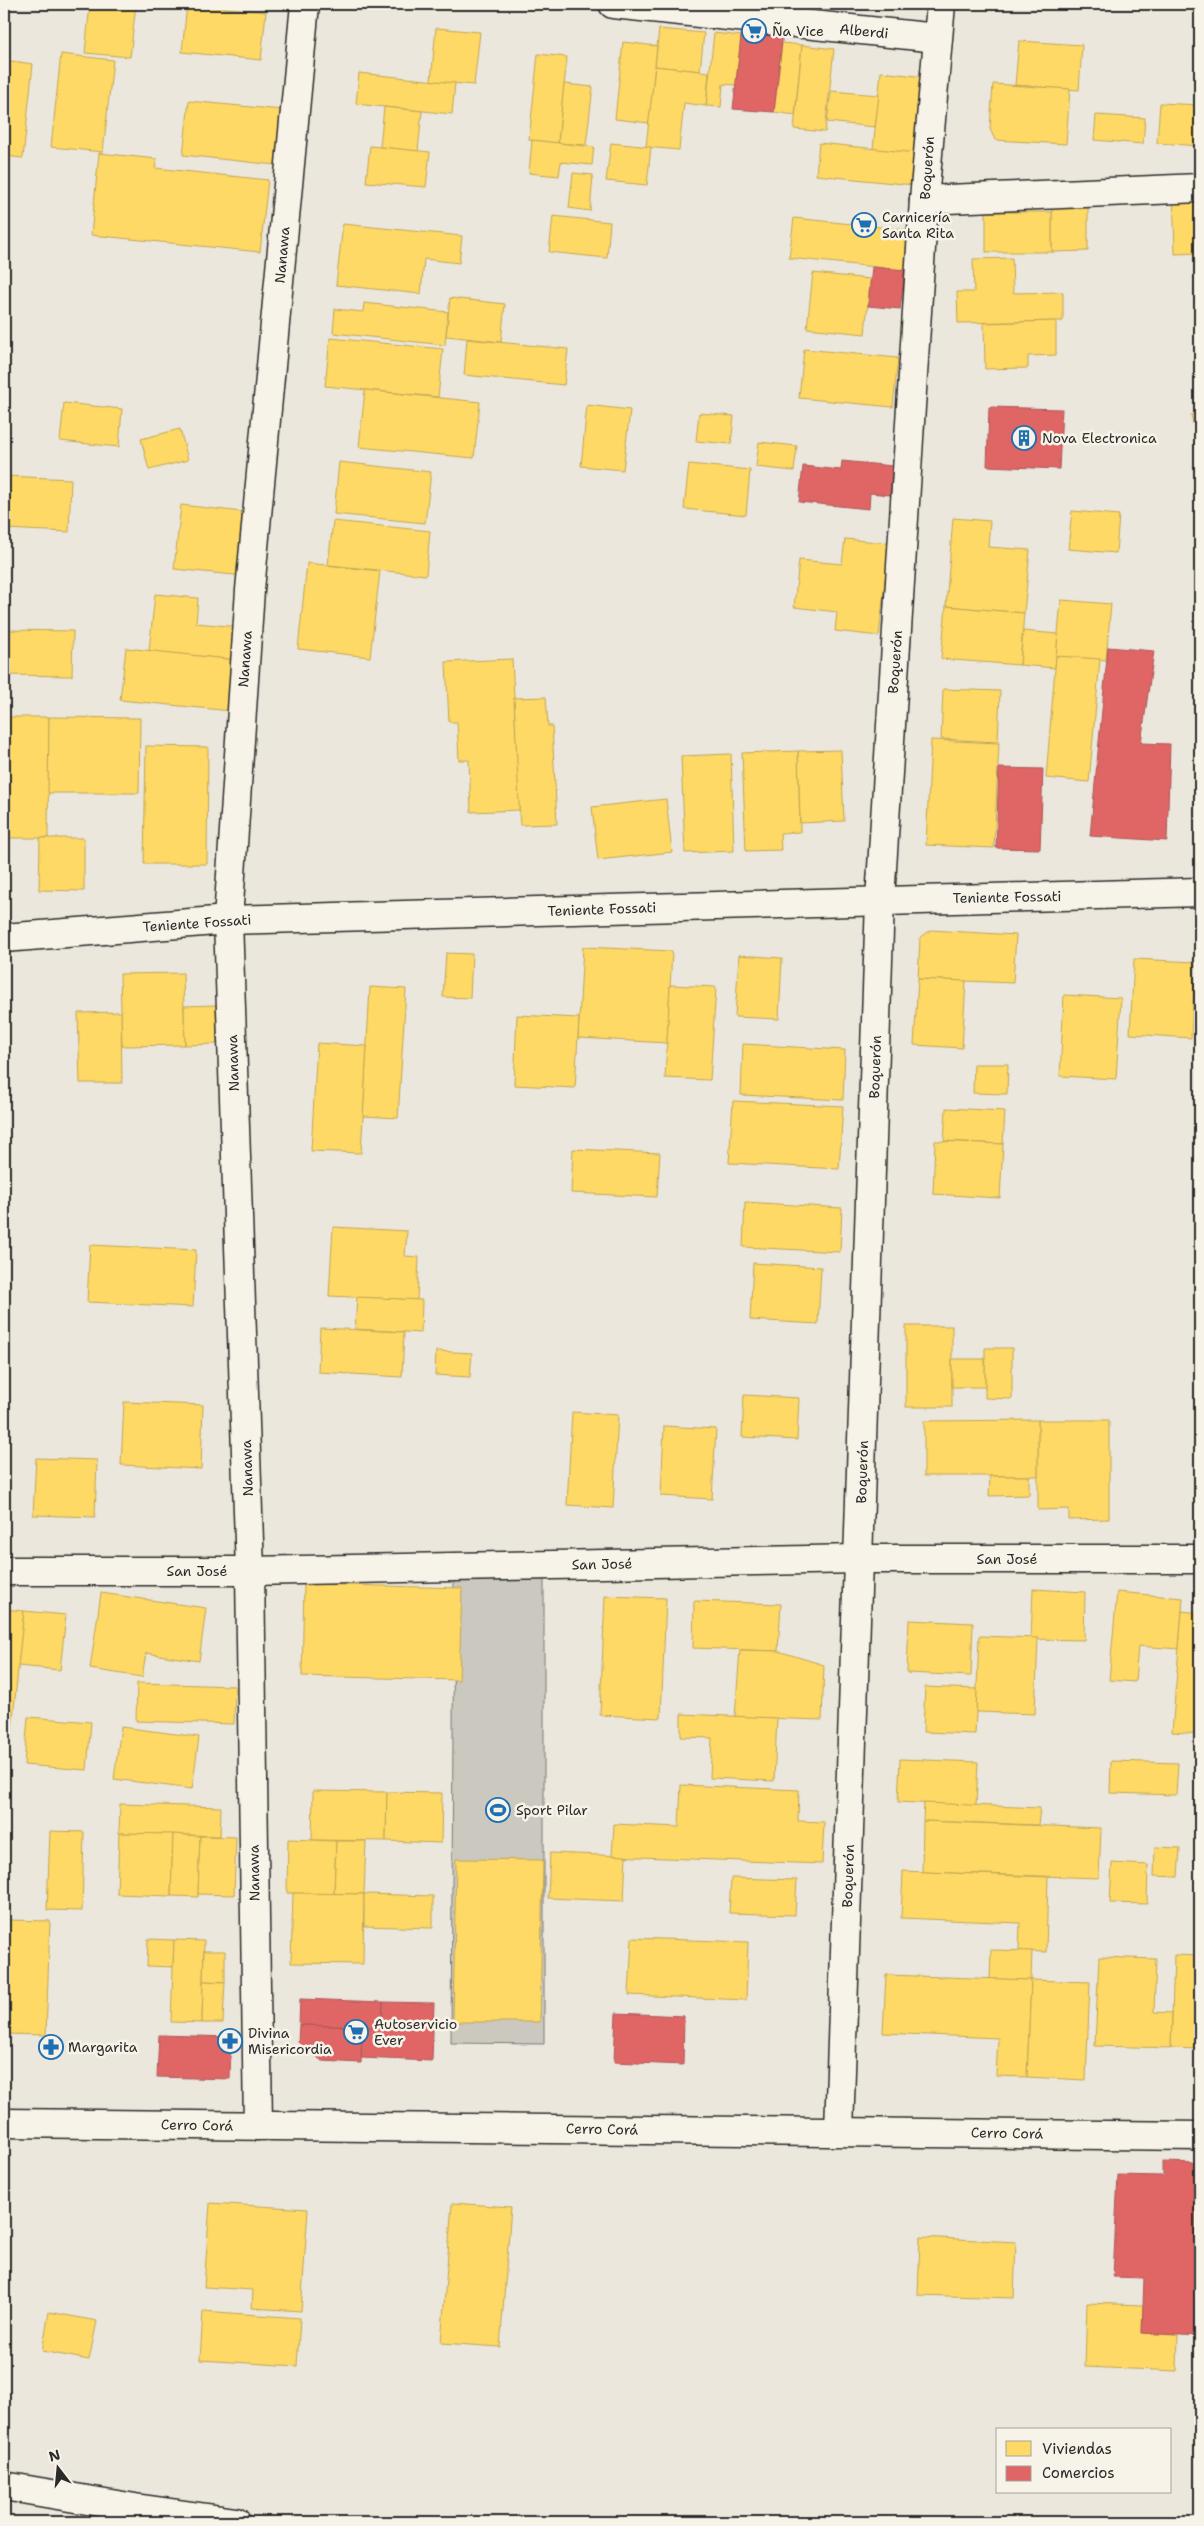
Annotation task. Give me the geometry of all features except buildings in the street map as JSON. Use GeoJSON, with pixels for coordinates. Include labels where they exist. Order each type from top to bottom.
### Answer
{"type":"FeatureCollection","features":[{"type":"Feature","properties":{"kind":"street","name":"Nanawa"},"geometry":{"type":"LineString","coordinates":[[258,2126],[250,1571],[228,920],[250,590],[305,4]]}},
{"type":"Feature","properties":{"kind":"street","name":"Alberdi"},"geometry":{"type":"LineString","coordinates":[[613,4],[937,38]]}},
{"type":"Feature","properties":{"kind":"street","name":"Boquerón"},"geometry":{"type":"LineString","coordinates":[[838,2131],[859,1560],[880,900],[924,200],[941,4]]}},
{"type":"Feature","properties":{"kind":"street"},"geometry":{"type":"LineString","coordinates":[[924,200],[1200,188]]}},
{"type":"Feature","properties":{"kind":"street","name":"Teniente Fossati"},"geometry":{"type":"LineString","coordinates":[[4,938],[228,920],[1200,892]]}},
{"type":"Feature","properties":{"kind":"street","name":"San José"},"geometry":{"type":"LineString","coordinates":[[4,1571],[250,1571],[859,1560],[1200,1560]]}},
{"type":"Feature","properties":{"kind":"street","name":"Cerro Corá"},"geometry":{"type":"LineString","coordinates":[[4,2123],[1200,2136]]}},
{"type":"Feature","properties":{"kind":"street"},"geometry":{"type":"LineString","coordinates":[[4,2486],[135,2508],[236,2522]]}},
{"type":"Feature","properties":{"kind":"shaded area","name":"Sport Pilar"},"geometry":{"type":"Polygon","coordinates":[[[454,1577],[544,1577],[544,2044],[451,2043],[454,1577]]]}},
{"type":"Feature","properties":{"kind":"place","name":"Ña Vice"},"geometry":{"type":"Point","coordinates":[754,31]}},
{"type":"Feature","properties":{"kind":"place","name":"Carnicería Santa Rita"},"geometry":{"type":"Point","coordinates":[864,225]}},
{"type":"Feature","properties":{"kind":"place","name":"Nova Electronica"},"geometry":{"type":"Point","coordinates":[1024,438]}},
{"type":"Feature","properties":{"kind":"place","name":"Sport Pilar"},"geometry":{"type":"Point","coordinates":[498,1810]}},
{"type":"Feature","properties":{"kind":"place","name":"Autoservicio Ever"},"geometry":{"type":"Point","coordinates":[356,2032]}},
{"type":"Feature","properties":{"kind":"place","name":"Divina Misericordia"},"geometry":{"type":"Point","coordinates":[230,2041]}},
{"type":"Feature","properties":{"kind":"place","name":"Margarita"},"geometry":{"type":"Point","coordinates":[51,2047]}}]}
